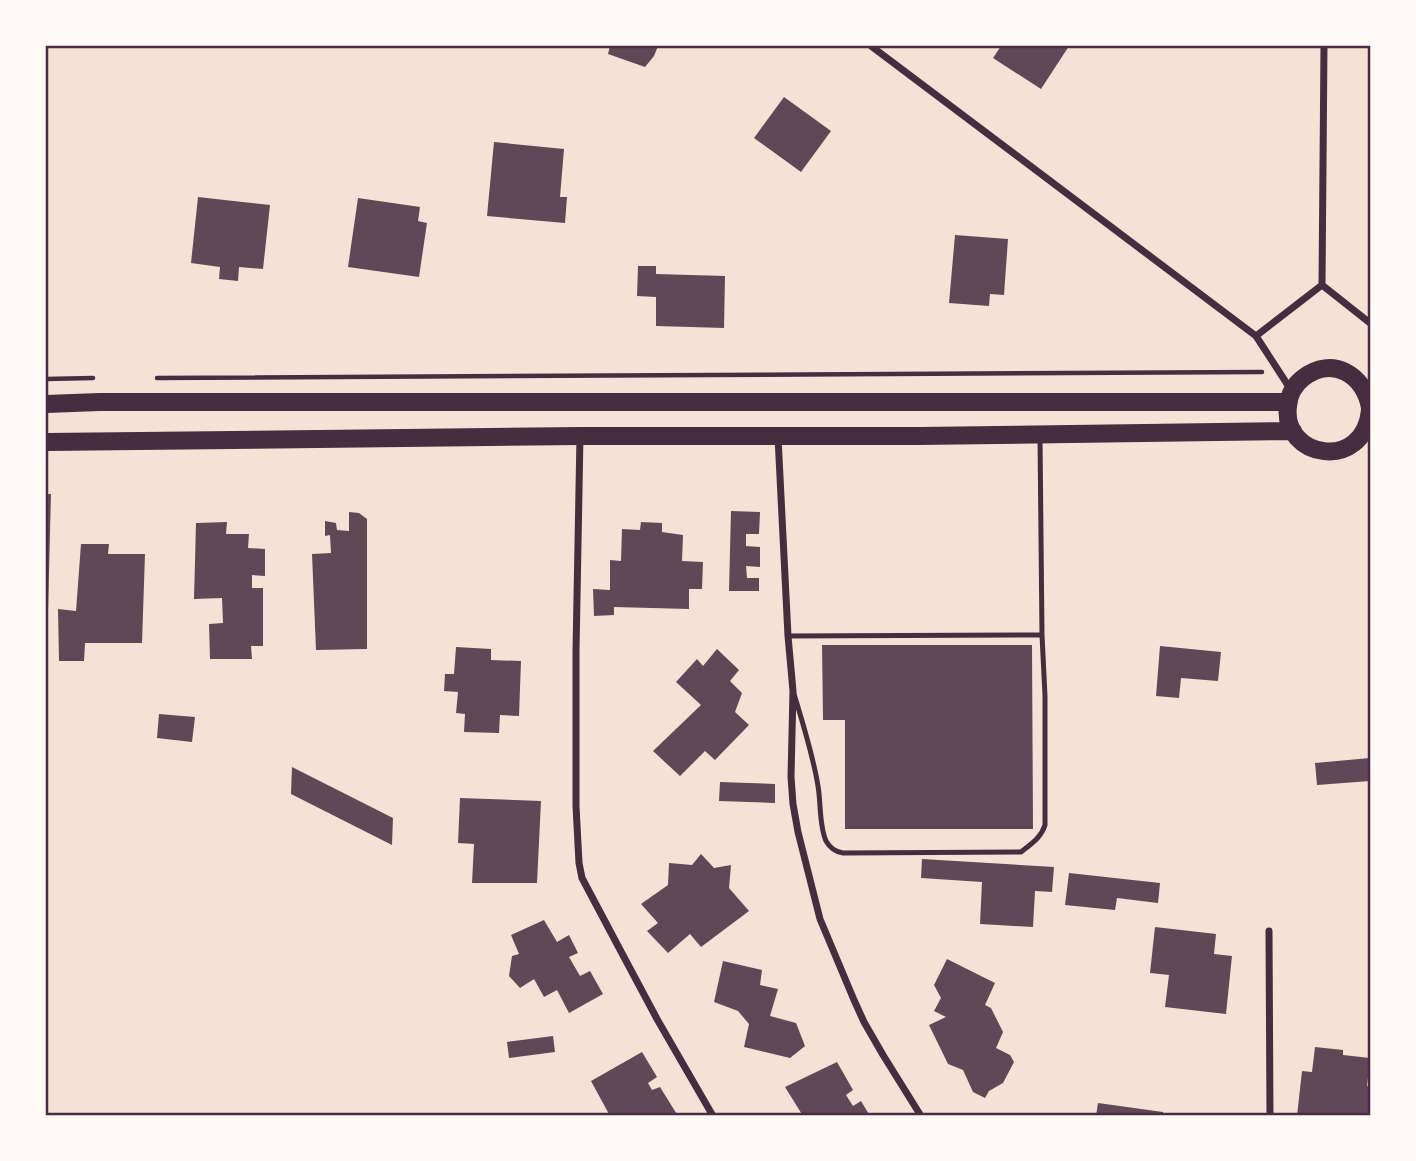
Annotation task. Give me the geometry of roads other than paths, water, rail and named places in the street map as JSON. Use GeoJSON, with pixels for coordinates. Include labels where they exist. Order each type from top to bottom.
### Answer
{"type":"FeatureCollection","features":[{"type":"Feature","properties":{"kind":"main road"},"geometry":{"type":"LineString","coordinates":[[1320,369],[1344,371],[1355,377],[1369,399],[1368,431],[1358,441],[1335,451],[1323,452],[1300,440],[1293,431],[1287,412],[1290,397],[1299,381],[1308,373],[1320,369]]}},
{"type":"Feature","properties":{"kind":"main road"},"geometry":{"type":"LineString","coordinates":[[46,404],[100,401],[1290,397]]}},
{"type":"Feature","properties":{"kind":"main road"},"geometry":{"type":"LineString","coordinates":[[46,442],[1293,431]]}},
{"type":"Feature","properties":{"kind":"street"},"geometry":{"type":"LineString","coordinates":[[871,46],[1256,336],[1290,397]]}},
{"type":"Feature","properties":{"kind":"street"},"geometry":{"type":"LineString","coordinates":[[1322,285],[1324,46]]}},
{"type":"Feature","properties":{"kind":"street"},"geometry":{"type":"LineString","coordinates":[[1256,336],[1322,285]]}},
{"type":"Feature","properties":{"kind":"street"},"geometry":{"type":"LineString","coordinates":[[1322,285],[1370,323]]}},
{"type":"Feature","properties":{"kind":"street"},"geometry":{"type":"LineString","coordinates":[[580,436],[576,650],[576,806],[579,863],[582,878],[617,944],[713,1115]]}},
{"type":"Feature","properties":{"kind":"street"},"geometry":{"type":"LineString","coordinates":[[778,436],[793,691],[791,777],[798,832],[820,919],[864,1022],[921,1115]]}},
{"type":"Feature","properties":{"kind":"street"},"geometry":{"type":"LineString","coordinates":[[1269,931],[1270,1115]]}},
{"type":"Feature","properties":{"kind":"lane"},"geometry":{"type":"LineString","coordinates":[[793,691],[818,787],[825,837],[828,845],[837,852],[1021,852],[1038,839],[1045,825],[1040,435]]}},
{"type":"Feature","properties":{"kind":"lane"},"geometry":{"type":"LineString","coordinates":[[788,636],[1042,635]]}}]}
